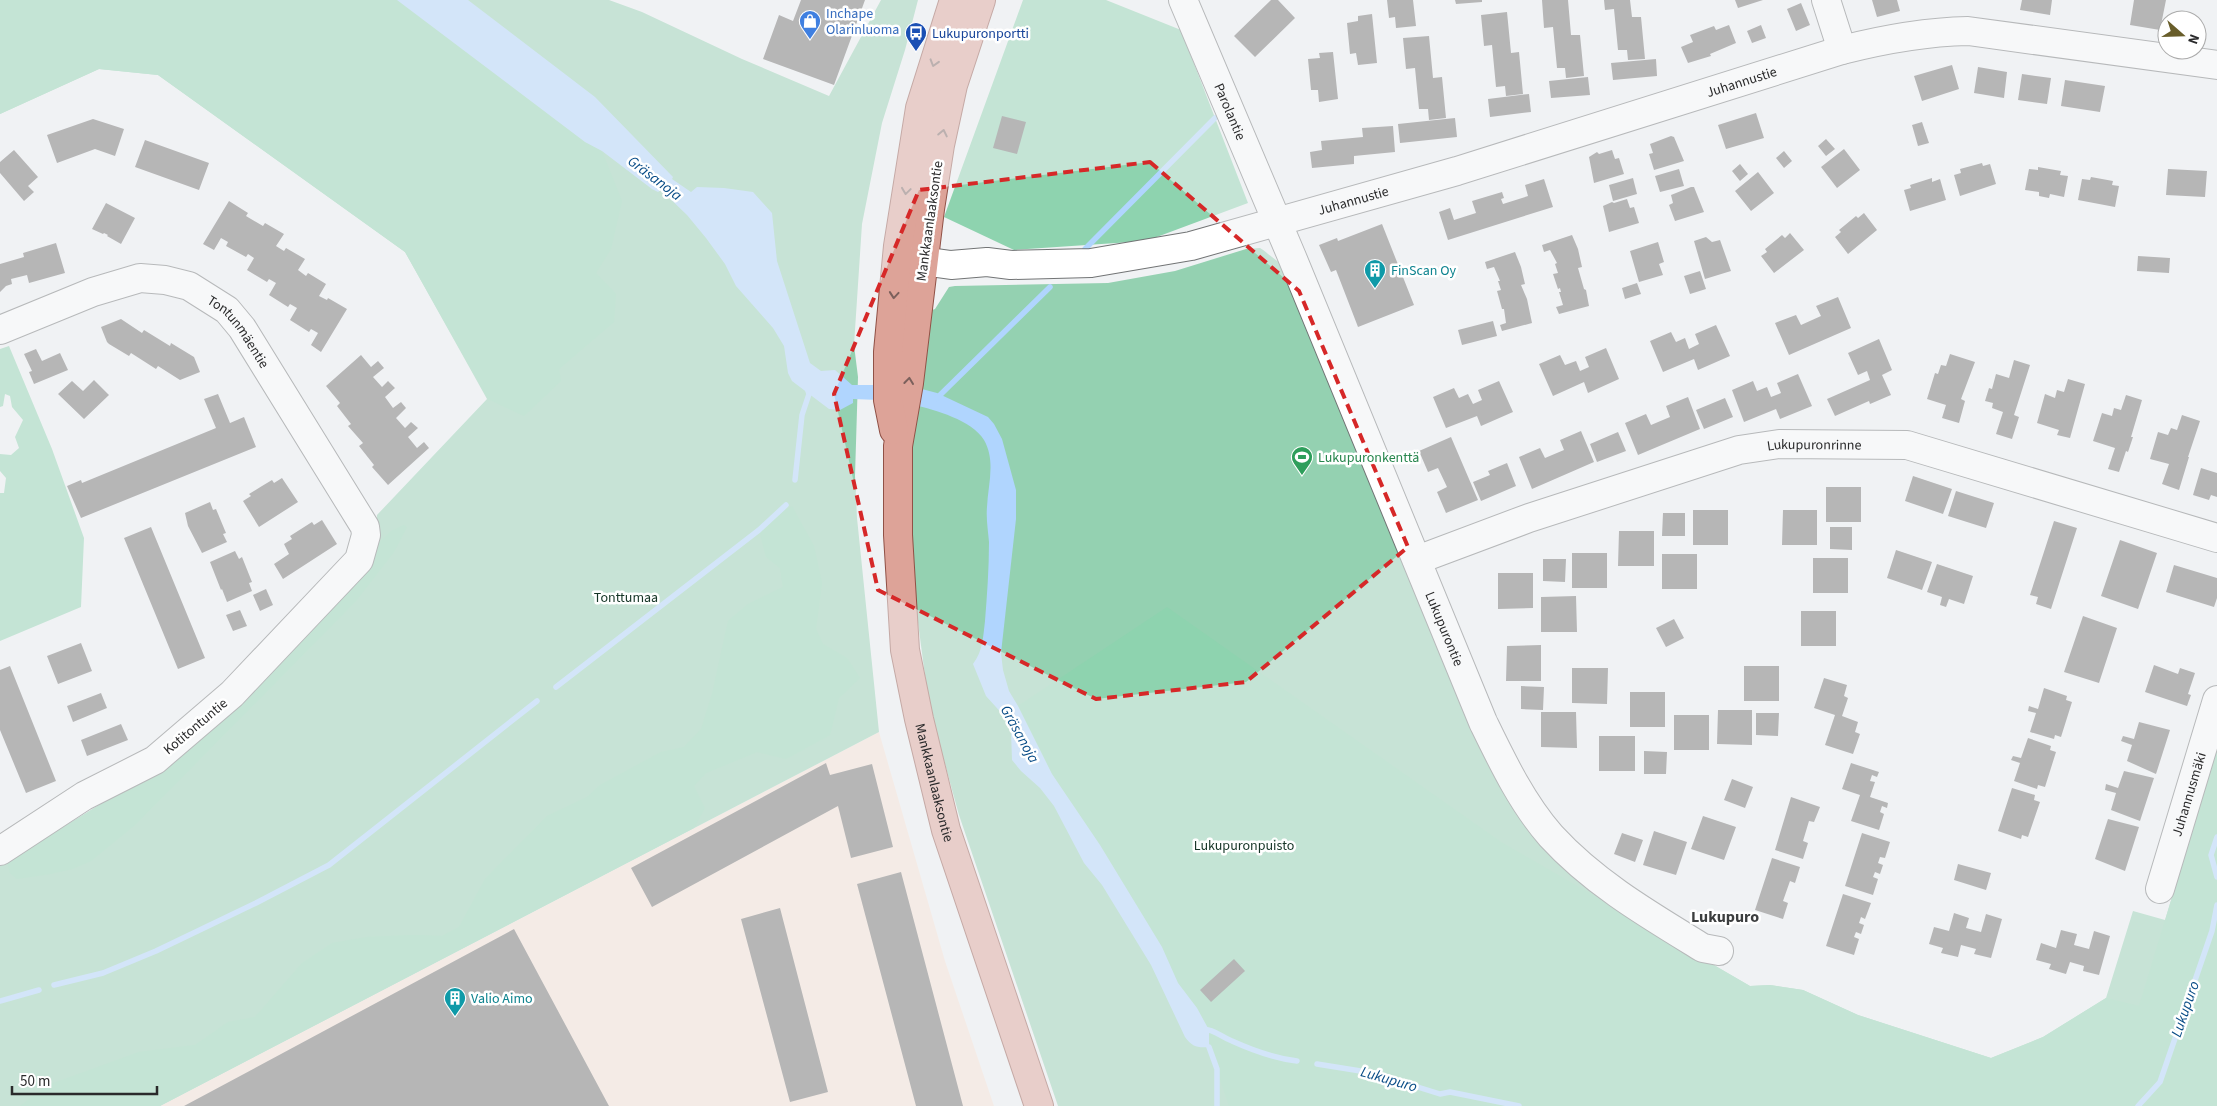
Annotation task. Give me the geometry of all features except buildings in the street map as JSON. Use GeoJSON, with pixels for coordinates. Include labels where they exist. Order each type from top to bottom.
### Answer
{"type":"FeatureCollection","features":[{"type":"Feature","properties":{"kind":"main road","name":"Mankkaanlaaksontie"},"geometry":{"type":"LineString","coordinates":[[898,446],[888,400],[888,352],[898,246],[920,108],[954,0]]}},
{"type":"Feature","properties":{"kind":"main road","name":"Mankkaanlaaksontie"},"geometry":{"type":"LineString","coordinates":[[981,0],[954,85],[940,145],[924,251],[909,383],[898,446],[898,535],[906,650],[919,719],[946,830],[1039,1106]]}},
{"type":"Feature","properties":{"kind":"street","name":"Parolantie"},"geometry":{"type":"LineString","coordinates":[[1184,0],[1277,223]]}},
{"type":"Feature","properties":{"kind":"street"},"geometry":{"type":"LineString","coordinates":[[1826,0],[1842,50]]}},
{"type":"Feature","properties":{"kind":"street","name":"Juhannustie"},"geometry":{"type":"LineString","coordinates":[[1277,223],[1457,171],[1842,50],[1894,37],[1935,32],[1968,31],[2217,65]]}},
{"type":"Feature","properties":{"kind":"street"},"geometry":{"type":"LineString","coordinates":[[898,246],[924,251],[951,265],[987,262],[1011,265],[1091,263],[1191,246],[1277,223]]}},
{"type":"Feature","properties":{"kind":"street","name":"Lukupurontie"},"geometry":{"type":"LineString","coordinates":[[1277,223],[1483,722],[1505,767],[1550,835],[1618,896],[1703,948],[1719,951]]}},
{"type":"Feature","properties":{"kind":"street","name":"Tontunmäentie"},"geometry":{"type":"LineString","coordinates":[[0,330],[93,292],[140,278],[165,280],[189,286],[227,310],[256,348],[364,527],[366,535],[359,560]]}},
{"type":"Feature","properties":{"kind":"street","name":"Lukupuronrinne"},"geometry":{"type":"LineString","coordinates":[[1417,560],[1529,518],[1738,450],[1779,444],[1907,445],[2217,538]]}},
{"type":"Feature","properties":{"kind":"street","name":"Kotitontuntie"},"geometry":{"type":"LineString","coordinates":[[0,851],[84,796],[154,760],[232,694],[359,560]]}},
{"type":"Feature","properties":{"kind":"street","name":"Juhannusmäki"},"geometry":{"type":"LineString","coordinates":[[2160,889],[2217,700]]}},
{"type":"Feature","properties":{"kind":"highlighted area"},"geometry":{"type":"Polygon","coordinates":[[[1150,162],[1299,291],[1408,547],[1246,682],[1096,699],[878,590],[834,394],[919,190],[1150,162]]]}},
{"type":"Feature","properties":{"kind":"shaded area"},"geometry":{"type":"Polygon","coordinates":[[[879,732],[945,961],[994,1106],[160,1106],[879,732]]]}},
{"type":"Feature","properties":{"kind":"green space","name":"Tonttumaa"},"geometry":{"type":"Polygon","coordinates":[[[0,0],[609,0],[642,12],[742,59],[829,96],[881,0],[918,0],[905,50],[882,123],[862,224],[854,345],[858,377],[855,476],[857,518],[879,732],[160,1106],[0,1106],[0,866],[164,765],[376,546],[377,515],[487,399],[405,252],[158,75],[99,69],[0,114],[0,0]]]}},
{"type":"Feature","properties":{"kind":"green space"},"geometry":{"type":"Polygon","coordinates":[[[0,0],[398,0],[585,142],[602,151],[622,201],[611,249],[596,273],[616,294],[614,322],[559,369],[561,381],[524,416],[488,399],[405,252],[158,75],[99,69],[0,114],[0,0]]]}},
{"type":"Feature","properties":{"kind":"green space"},"geometry":{"type":"Polygon","coordinates":[[[1023,0],[1106,0],[1181,30],[1248,203],[1146,241],[1014,250],[944,217],[1023,0]]]}},
{"type":"Feature","properties":{"kind":"green space","name":"Lukupuronpuisto"},"geometry":{"type":"Polygon","coordinates":[[[1260,248],[1283,264],[1498,772],[1683,947],[1750,986],[1770,985],[1803,990],[1858,1015],[1991,1058],[2043,1037],[2106,998],[2133,911],[2165,920],[2217,749],[2217,1106],[1058,1106],[959,815],[929,706],[917,615],[910,527],[911,430],[921,314],[935,309],[949,287],[1108,283],[1175,271],[1246,249],[1260,248]]]}},
{"type":"Feature","properties":{"kind":"green space"},"geometry":{"type":"Polygon","coordinates":[[[9,346],[52,449],[84,538],[81,607],[0,641],[0,493],[4,493],[6,478],[0,471],[0,454],[11,455],[19,448],[15,437],[23,420],[12,407],[10,396],[5,394],[3,406],[0,407],[0,349],[9,346]]]}},
{"type":"Feature","properties":{"kind":"green space"},"geometry":{"type":"Polygon","coordinates":[[[792,506],[814,546],[822,583],[816,629],[823,644],[847,658],[860,678],[839,698],[830,735],[786,759],[757,752],[706,773],[694,786],[705,808],[694,828],[160,1106],[20,1106],[48,1085],[139,1052],[195,1045],[228,1022],[255,1017],[302,963],[332,943],[367,937],[442,936],[459,927],[485,879],[547,816],[587,797],[600,785],[661,752],[684,747],[701,729],[712,694],[728,621],[748,604],[783,587],[780,568],[766,557],[758,526],[792,506]]]}},
{"type":"Feature","properties":{"kind":"green space"},"geometry":{"type":"Polygon","coordinates":[[[404,525],[407,527],[394,552],[356,601],[135,825],[91,861],[72,869],[17,879],[10,873],[7,862],[164,765],[391,531],[404,525]]]}},
{"type":"Feature","properties":{"kind":"green space"},"geometry":{"type":"Polygon","coordinates":[[[1167,607],[1501,842],[1750,986],[1770,985],[1803,990],[1858,1015],[1991,1058],[2043,1037],[2106,998],[2139,1006],[2217,749],[2217,1106],[1229,1106],[1209,1047],[1210,1038],[1197,1008],[1178,983],[1162,947],[1100,845],[1052,774],[1018,706],[1167,607]]]}},
{"type":"Feature","properties":{"kind":"water","name":"Gräsanoja"},"geometry":{"type":"Polygon","coordinates":[[[397,0],[468,0],[595,97],[673,177],[672,179],[691,192],[697,187],[753,192],[772,213],[777,261],[810,363],[821,371],[835,370],[852,385],[876,385],[879,400],[853,399],[853,403],[840,410],[829,409],[792,381],[788,373],[784,346],[773,328],[736,286],[725,264],[687,215],[661,190],[658,192],[652,189],[602,151],[585,142],[397,0]]]}},
{"type":"Feature","properties":{"kind":"water","name":"Gräsanoja"},"geometry":{"type":"Polygon","coordinates":[[[918,388],[937,393],[988,417],[1002,439],[1016,490],[1016,519],[1001,653],[1003,670],[1009,691],[1052,774],[1100,845],[1162,947],[1178,983],[1197,1008],[1209,1030],[1209,1047],[1196,1046],[1185,1037],[1151,965],[1102,885],[1084,863],[1054,806],[1040,788],[1012,760],[1011,732],[1005,717],[986,696],[973,664],[982,644],[985,621],[989,562],[987,511],[990,456],[988,448],[978,433],[962,421],[914,405],[918,388]]]}},
{"type":"Feature","properties":{"kind":"waterway"},"geometry":{"type":"LineString","coordinates":[[1085,249],[1215,118]]}},
{"type":"Feature","properties":{"kind":"waterway"},"geometry":{"type":"LineString","coordinates":[[936,399],[1050,287]]}},
{"type":"Feature","properties":{"kind":"waterway"},"geometry":{"type":"LineString","coordinates":[[795,480],[802,415],[809,394],[807,388]]}},
{"type":"Feature","properties":{"kind":"waterway"},"geometry":{"type":"LineString","coordinates":[[556,687],[759,530],[786,505]]}},
{"type":"Feature","properties":{"kind":"waterway"},"geometry":{"type":"LineString","coordinates":[[54,985],[103,973],[156,951],[256,903],[329,865],[537,701]]}},
{"type":"Feature","properties":{"kind":"waterway","name":"Lukupuro"},"geometry":{"type":"LineString","coordinates":[[2217,837],[2211,855],[2217,877]]}},
{"type":"Feature","properties":{"kind":"waterway","name":"Lukupuro"},"geometry":{"type":"LineString","coordinates":[[2138,1106],[2160,1082],[2212,931],[2217,905]]}},
{"type":"Feature","properties":{"kind":"waterway"},"geometry":{"type":"LineString","coordinates":[[0,1001],[39,990]]}},
{"type":"Feature","properties":{"kind":"waterway","name":"Lukupuro"},"geometry":{"type":"LineString","coordinates":[[1203,1029],[1264,1054],[1297,1061]]}},
{"type":"Feature","properties":{"kind":"waterway"},"geometry":{"type":"LineString","coordinates":[[1209,1047],[1217,1069],[1217,1106]]}},
{"type":"Feature","properties":{"kind":"waterway","name":"Lukupuro"},"geometry":{"type":"LineString","coordinates":[[1317,1064],[1373,1073],[1440,1094],[1450,1092],[1519,1106]]}},
{"type":"Feature","properties":{"kind":"place","name":"Inchape Olarinluoma"},"geometry":{"type":"Point","coordinates":[810,40]}},
{"type":"Feature","properties":{"kind":"place","name":"Lukupuronportti"},"geometry":{"type":"Point","coordinates":[916,52]}},
{"type":"Feature","properties":{"kind":"place","name":"FinScan Oy"},"geometry":{"type":"Point","coordinates":[1375,289]}},
{"type":"Feature","properties":{"kind":"place","name":"Lukupuronkenttä"},"geometry":{"type":"Point","coordinates":[1302,476]}},
{"type":"Feature","properties":{"kind":"place","name":"Valio Aimo"},"geometry":{"type":"Point","coordinates":[455,1017]}},
{"type":"Feature","properties":{"kind":"district","name":"Lukupuro"},"geometry":{"type":"Point","coordinates":[1725,916]}}]}
